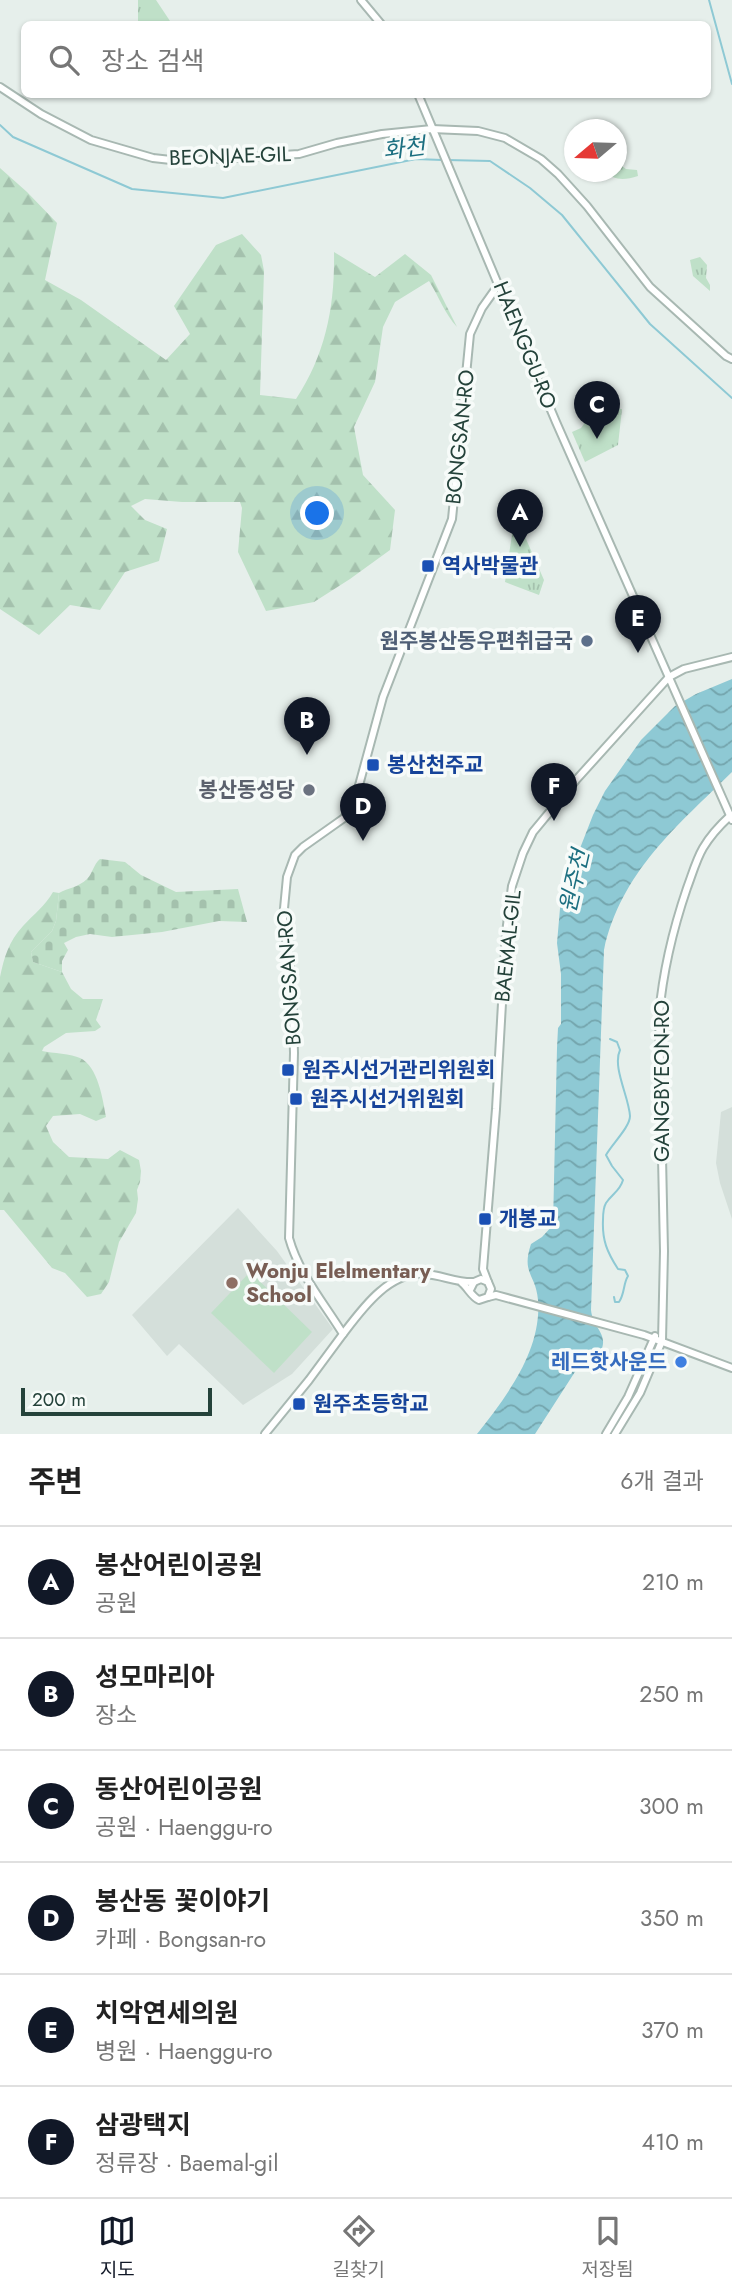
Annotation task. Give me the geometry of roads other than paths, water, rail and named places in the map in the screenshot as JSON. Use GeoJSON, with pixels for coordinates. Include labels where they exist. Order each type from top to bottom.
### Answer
{"type":"FeatureCollection","features":[{"type":"Feature","properties":{"kind":"street"},"geometry":{"type":"LineString","coordinates":[[361,0],[378,21]]}},
{"type":"Feature","properties":{"kind":"street","name":"BEONJAE-GIL"},"geometry":{"type":"LineString","coordinates":[[0,87],[41,114],[91,141],[153,158],[180,161],[299,154],[337,142],[432,129]]}},
{"type":"Feature","properties":{"kind":"street"},"geometry":{"type":"LineString","coordinates":[[420,98],[432,129],[478,131],[505,138],[541,159],[587,206],[650,287],[729,357],[732,366]]}},
{"type":"Feature","properties":{"kind":"street","name":"HAENGGU-RO"},"geometry":{"type":"LineString","coordinates":[[432,129],[561,432],[731,816]]}},
{"type":"Feature","properties":{"kind":"street","name":"BONGSAN-RO"},"geometry":{"type":"LineString","coordinates":[[343,1334],[294,1257],[289,1238],[293,1016],[292,982],[283,919],[284,892],[295,855],[344,818],[355,800],[383,697],[452,519],[470,334],[482,308],[499,284]]}},
{"type":"Feature","properties":{"kind":"street","name":"BAEMAL-GIL"},"geometry":{"type":"LineString","coordinates":[[483,1269],[506,933],[512,886],[523,853],[533,832],[576,780],[669,677],[684,668],[732,657]]}},
{"type":"Feature","properties":{"kind":"street","name":"GANGBYEON-RO"},"geometry":{"type":"LineString","coordinates":[[615,1434],[640,1393],[661,1324],[664,1251],[659,1015],[662,983],[694,868],[703,848],[718,827],[731,816]]}},
{"type":"Feature","properties":{"kind":"street"},"geometry":{"type":"LineString","coordinates":[[470,1290],[483,1269]]}},
{"type":"Feature","properties":{"kind":"street"},"geometry":{"type":"LineString","coordinates":[[483,1269],[496,1295]]}},
{"type":"Feature","properties":{"kind":"street"},"geometry":{"type":"LineString","coordinates":[[265,1434],[374,1298],[401,1278],[425,1274],[462,1283],[476,1281],[489,1285]]}},
{"type":"Feature","properties":{"kind":"street"},"geometry":{"type":"LineString","coordinates":[[462,1283],[476,1299],[482,1300],[496,1295],[658,1339],[732,1368]]}},
{"type":"Feature","properties":{"kind":"street"},"geometry":{"type":"LineString","coordinates":[[488,1297],[489,1285]]}},
{"type":"Feature","properties":{"kind":"street","name":"GANGBYEON-RO"},"geometry":{"type":"LineString","coordinates":[[606,1434],[615,1422],[658,1339]]}},
{"type":"Feature","properties":{"kind":"water","name":"원주천"},"geometry":{"type":"Polygon","coordinates":[[[732,679],[732,772],[672,831],[637,874],[612,922],[604,950],[591,1310],[602,1337],[602,1348],[599,1355],[580,1364],[535,1434],[477,1434],[510,1389],[528,1355],[538,1319],[538,1300],[528,1268],[528,1254],[531,1244],[553,1225],[557,1048],[558,1028],[561,1024],[561,974],[557,943],[561,897],[605,791],[641,740],[675,706],[732,679]]]}},
{"type":"Feature","properties":{"kind":"waterway"},"geometry":{"type":"LineString","coordinates":[[709,0],[732,84]]}},
{"type":"Feature","properties":{"kind":"waterway","name":"화천"},"geometry":{"type":"LineString","coordinates":[[0,125],[13,137],[132,189],[223,198],[416,159],[442,160]]}},
{"type":"Feature","properties":{"kind":"waterway","name":"화천"},"geometry":{"type":"LineString","coordinates":[[447,160],[490,161],[530,188],[562,215],[650,324],[732,398]]}},
{"type":"Feature","properties":{"kind":"waterway"},"geometry":{"type":"LineString","coordinates":[[610,1039],[617,1042],[620,1050],[619,1073],[630,1116],[624,1130],[606,1155],[623,1180],[606,1203],[603,1213],[603,1234],[608,1251],[618,1269],[625,1270],[628,1276],[619,1302],[615,1302],[614,1297]]}},
{"type":"Feature","properties":{"kind":"place","name":"동산어린이공원"},"geometry":{"type":"Point","coordinates":[597,439]}},
{"type":"Feature","properties":{"kind":"place","name":"봉산어린이공원"},"geometry":{"type":"Point","coordinates":[520,547]}},
{"type":"Feature","properties":{"kind":"place","name":"역사박물관"},"geometry":{"type":"Point","coordinates":[428,566]}},
{"type":"Feature","properties":{"kind":"place","name":"원주봉산동우편취급국"},"geometry":{"type":"Point","coordinates":[587,641]}},
{"type":"Feature","properties":{"kind":"place","name":"치악연세의원"},"geometry":{"type":"Point","coordinates":[638,653]}},
{"type":"Feature","properties":{"kind":"place","name":"성모마리아"},"geometry":{"type":"Point","coordinates":[307,755]}},
{"type":"Feature","properties":{"kind":"place","name":"봉산천주교"},"geometry":{"type":"Point","coordinates":[373,765]}},
{"type":"Feature","properties":{"kind":"place","name":"봉산동성당"},"geometry":{"type":"Point","coordinates":[309,790]}},
{"type":"Feature","properties":{"kind":"place","name":"삼광택지"},"geometry":{"type":"Point","coordinates":[554,821]}},
{"type":"Feature","properties":{"kind":"place","name":"봉산동 꽃이야기"},"geometry":{"type":"Point","coordinates":[363,841]}},
{"type":"Feature","properties":{"kind":"place","name":"원주시선거관리위원회"},"geometry":{"type":"Point","coordinates":[288,1070]}},
{"type":"Feature","properties":{"kind":"place","name":"원주시선거위원회"},"geometry":{"type":"Point","coordinates":[296,1099]}},
{"type":"Feature","properties":{"kind":"place","name":"개봉교"},"geometry":{"type":"Point","coordinates":[485,1219]}},
{"type":"Feature","properties":{"kind":"place","name":"Wonju Elelmentary School"},"geometry":{"type":"Point","coordinates":[232,1283]}},
{"type":"Feature","properties":{"kind":"place","name":"레드핫사운드"},"geometry":{"type":"Point","coordinates":[681,1362]}},
{"type":"Feature","properties":{"kind":"place","name":"원주초등학교"},"geometry":{"type":"Point","coordinates":[299,1404]}}]}
